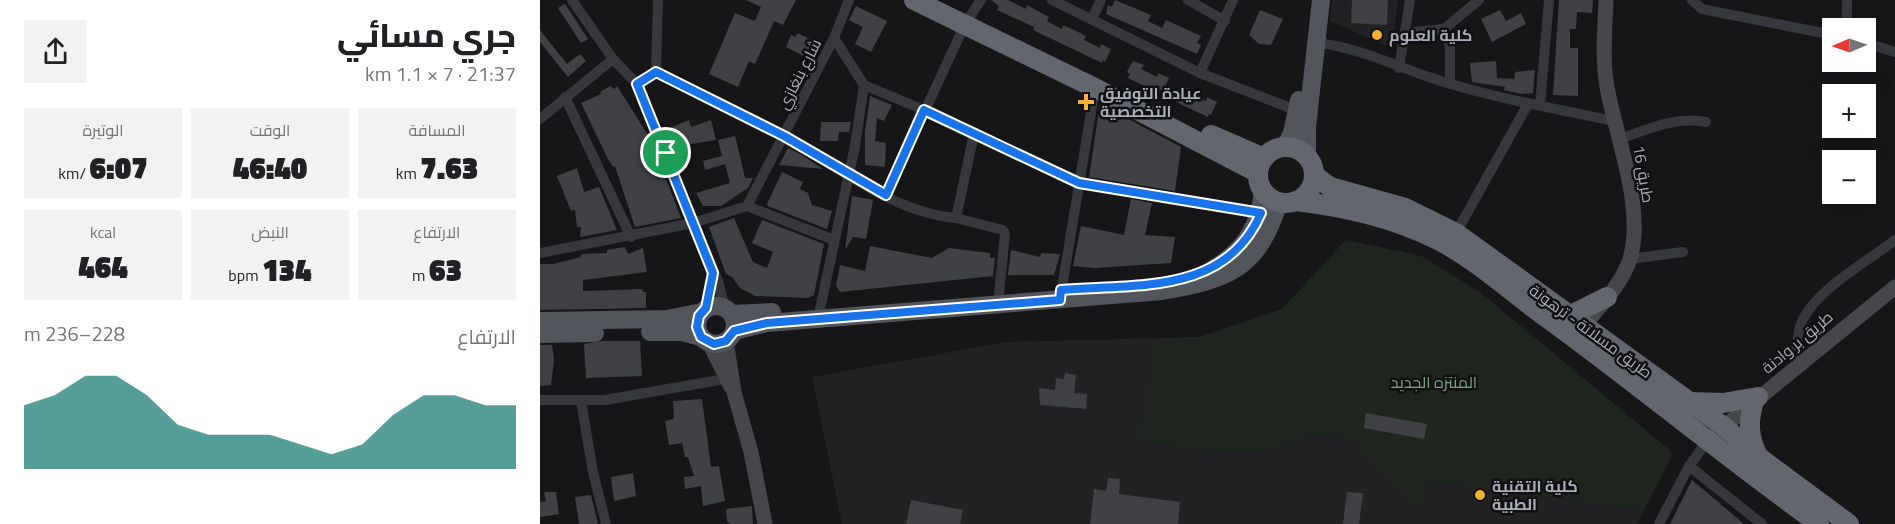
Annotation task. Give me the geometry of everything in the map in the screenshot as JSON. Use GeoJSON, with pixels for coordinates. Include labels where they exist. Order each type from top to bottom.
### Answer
{"type":"FeatureCollection","features":[{"type":"Feature","properties":{"kind":"highway"},"geometry":{"type":"LineString","coordinates":[[914,0],[967,21],[1272,185]]}},
{"type":"Feature","properties":{"kind":"highway"},"geometry":{"type":"LineString","coordinates":[[935,0],[967,21],[1272,185],[1305,195],[1312,186],[1314,175],[1306,156],[1300,151],[1285,147],[1270,152],[1272,185]]}},
{"type":"Feature","properties":{"kind":"highway","name":"طريق مسلاتة - ترهونة"},"geometry":{"type":"LineString","coordinates":[[1314,175],[1330,187],[1405,208],[1456,233],[1716,433],[1760,458],[1849,524]]}},
{"type":"Feature","properties":{"kind":"highway","name":"طريق مسلاتة - ترهونة"},"geometry":{"type":"LineString","coordinates":[[1272,185],[1380,216],[1437,240],[1582,328],[1688,402],[1761,483],[1819,524]]}},
{"type":"Feature","properties":{"kind":"highway"},"geometry":{"type":"LineString","coordinates":[[1582,328],[1601,311],[1607,297]]}},
{"type":"Feature","properties":{"kind":"highway"},"geometry":{"type":"LineString","coordinates":[[1582,328],[1607,297]]}},
{"type":"Feature","properties":{"kind":"highway"},"geometry":{"type":"LineString","coordinates":[[1688,402],[1723,404],[1756,399],[1749,424],[1754,447],[1760,458]]}},
{"type":"Feature","properties":{"kind":"main road"},"geometry":{"type":"LineString","coordinates":[[1285,147],[1298,111],[1309,0]]}},
{"type":"Feature","properties":{"kind":"main road"},"geometry":{"type":"LineString","coordinates":[[1306,156],[1307,126],[1321,0]]}},
{"type":"Feature","properties":{"kind":"main road"},"geometry":{"type":"LineString","coordinates":[[540,334],[671,331],[820,309],[858,311],[1061,295],[1124,289],[1191,276],[1216,268],[1246,242],[1272,185]]}},
{"type":"Feature","properties":{"kind":"main road"},"geometry":{"type":"LineString","coordinates":[[1124,289],[1162,291],[1219,278],[1249,260],[1263,243],[1272,185]]}},
{"type":"Feature","properties":{"kind":"main road"},"geometry":{"type":"LineString","coordinates":[[540,321],[667,319],[717,324],[767,323],[999,294],[1061,295]]}},
{"type":"Feature","properties":{"kind":"street"},"geometry":{"type":"LineString","coordinates":[[572,0],[613,59],[637,84],[713,273],[725,379],[734,392]]}},
{"type":"Feature","properties":{"kind":"street"},"geometry":{"type":"LineString","coordinates":[[656,72],[658,0]]}},
{"type":"Feature","properties":{"kind":"street","name":"شارع بنغازي"},"geometry":{"type":"LineString","coordinates":[[747,206],[834,38],[849,0]]}},
{"type":"Feature","properties":{"kind":"street"},"geometry":{"type":"LineString","coordinates":[[886,195],[967,21],[981,0]]}},
{"type":"Feature","properties":{"kind":"street"},"geometry":{"type":"LineString","coordinates":[[1052,0],[1200,73],[1298,111]]}},
{"type":"Feature","properties":{"kind":"street"},"geometry":{"type":"LineString","coordinates":[[1092,19],[1101,0]]}},
{"type":"Feature","properties":{"kind":"street"},"geometry":{"type":"LineString","coordinates":[[1188,0],[1225,21]]}},
{"type":"Feature","properties":{"kind":"street"},"geometry":{"type":"LineString","coordinates":[[1200,73],[1233,0]]}},
{"type":"Feature","properties":{"kind":"street"},"geometry":{"type":"LineString","coordinates":[[1399,68],[1410,0]]}},
{"type":"Feature","properties":{"kind":"street"},"geometry":{"type":"LineString","coordinates":[[1405,33],[1444,29],[1479,0]]}},
{"type":"Feature","properties":{"kind":"street"},"geometry":{"type":"LineString","coordinates":[[1540,105],[1549,0]]}},
{"type":"Feature","properties":{"kind":"street","name":"طريق 16"},"geometry":{"type":"LineString","coordinates":[[1606,0],[1604,52],[1606,86],[1620,138],[1634,218],[1630,259],[1607,297]]}},
{"type":"Feature","properties":{"kind":"street"},"geometry":{"type":"LineString","coordinates":[[1692,0],[1702,9],[1822,33]]}},
{"type":"Feature","properties":{"kind":"street"},"geometry":{"type":"LineString","coordinates":[[1847,0],[1847,18]]}},
{"type":"Feature","properties":{"kind":"street"},"geometry":{"type":"LineString","coordinates":[[1444,29],[1450,47],[1450,84]]}},
{"type":"Feature","properties":{"kind":"street"},"geometry":{"type":"LineString","coordinates":[[834,38],[864,85],[924,110],[1079,183],[1261,213]]}},
{"type":"Feature","properties":{"kind":"street"},"geometry":{"type":"LineString","coordinates":[[1318,43],[1346,46],[1369,53],[1399,68],[1450,84],[1528,104],[1614,121]]}},
{"type":"Feature","properties":{"kind":"street"},"geometry":{"type":"LineString","coordinates":[[1876,47],[1895,52]]}},
{"type":"Feature","properties":{"kind":"street"},"geometry":{"type":"LineString","coordinates":[[540,118],[613,59]]}},
{"type":"Feature","properties":{"kind":"street"},"geometry":{"type":"LineString","coordinates":[[637,84],[656,72]]}},
{"type":"Feature","properties":{"kind":"street"},"geometry":{"type":"LineString","coordinates":[[656,72],[784,136],[914,210],[1003,230],[1006,244],[999,294]]}},
{"type":"Feature","properties":{"kind":"street"},"geometry":{"type":"LineString","coordinates":[[820,309],[849,175],[864,85]]}},
{"type":"Feature","properties":{"kind":"street"},"geometry":{"type":"LineString","coordinates":[[1061,295],[1095,88]]}},
{"type":"Feature","properties":{"kind":"street"},"geometry":{"type":"LineString","coordinates":[[565,97],[631,237]]}},
{"type":"Feature","properties":{"kind":"street"},"geometry":{"type":"LineString","coordinates":[[1456,233],[1528,104]]}},
{"type":"Feature","properties":{"kind":"street"},"geometry":{"type":"LineString","coordinates":[[1620,138],[1670,122],[1694,120],[1706,122]]}},
{"type":"Feature","properties":{"kind":"street"},"geometry":{"type":"LineString","coordinates":[[956,218],[974,134]]}},
{"type":"Feature","properties":{"kind":"street"},"geometry":{"type":"LineString","coordinates":[[540,253],[631,237],[693,223],[747,206],[834,240]]}},
{"type":"Feature","properties":{"kind":"street"},"geometry":{"type":"LineString","coordinates":[[1796,366],[1798,333],[1803,319],[1826,292],[1895,240]]}},
{"type":"Feature","properties":{"kind":"street"},"geometry":{"type":"LineString","coordinates":[[1630,259],[1683,252]]}},
{"type":"Feature","properties":{"kind":"street"},"geometry":{"type":"LineString","coordinates":[[713,273],[717,324],[751,452],[765,524]]}},
{"type":"Feature","properties":{"kind":"street","name":"طريق بر وادنة"},"geometry":{"type":"LineString","coordinates":[[1716,433],[1895,286]]}},
{"type":"Feature","properties":{"kind":"street"},"geometry":{"type":"LineString","coordinates":[[540,399],[581,401],[680,388],[725,379]]}},
{"type":"Feature","properties":{"kind":"street"},"geometry":{"type":"LineString","coordinates":[[581,401],[593,472],[606,524]]}},
{"type":"Feature","properties":{"kind":"street"},"geometry":{"type":"LineString","coordinates":[[1659,524],[1689,466],[1716,433]]}},
{"type":"Feature","properties":{"kind":"street"},"geometry":{"type":"LineString","coordinates":[[1689,466],[1762,524]]}},
{"type":"Feature","properties":{"kind":"shaded area","name":"كلية العلوم"},"geometry":{"type":"Polygon","coordinates":[[[1332,0],[1398,0],[1392,48],[1330,21],[1332,0]]]}},
{"type":"Feature","properties":{"kind":"shaded area"},"geometry":{"type":"Polygon","coordinates":[[[1346,240],[1421,256],[1481,293],[1673,453],[1637,524],[842,524],[812,377],[1006,342],[1200,337],[1282,309],[1346,240]]]}},
{"type":"Feature","properties":{"kind":"green space","name":"المنتزه الجديد"},"geometry":{"type":"Polygon","coordinates":[[[1346,240],[1421,256],[1481,293],[1673,453],[1644,510],[1427,481],[1424,508],[1410,502],[1346,436],[1334,434],[1309,437],[1261,451],[1248,452],[1207,450],[1139,440],[1159,338],[1200,337],[1282,309],[1346,240]]]}},
{"type":"Feature","properties":{"kind":"building"},"geometry":{"type":"Polygon","coordinates":[[[746,0],[796,0],[783,25],[774,21],[755,64],[749,61],[738,87],[709,74],[735,13],[755,21],[761,7],[746,0]]]}},
{"type":"Feature","properties":{"kind":"building"},"geometry":{"type":"Polygon","coordinates":[[[991,0],[1008,0],[1026,9],[1027,5],[1049,17],[1047,21],[1062,29],[1063,25],[1086,36],[1084,40],[1100,48],[1101,44],[1111,49],[1105,62],[1103,60],[1102,63],[1033,30],[1034,27],[997,10],[999,6],[991,0]]]}},
{"type":"Feature","properties":{"kind":"building"},"geometry":{"type":"Polygon","coordinates":[[[1115,0],[1151,15],[1148,21],[1162,28],[1166,20],[1201,36],[1197,43],[1201,45],[1197,54],[1106,14],[1108,5],[1112,7],[1115,0]]]}},
{"type":"Feature","properties":{"kind":"building"},"geometry":{"type":"Polygon","coordinates":[[[1352,0],[1388,0],[1387,25],[1351,23],[1352,0]]]}},
{"type":"Feature","properties":{"kind":"building"},"geometry":{"type":"Polygon","coordinates":[[[1559,0],[1593,0],[1592,13],[1577,12],[1576,29],[1570,29],[1570,48],[1578,48],[1578,96],[1553,95],[1559,0]]]}},
{"type":"Feature","properties":{"kind":"building"},"geometry":{"type":"Polygon","coordinates":[[[565,4],[588,39],[581,43],[558,8],[565,4]]]}},
{"type":"Feature","properties":{"kind":"building"},"geometry":{"type":"Polygon","coordinates":[[[856,6],[887,21],[871,52],[855,44],[863,27],[849,20],[856,6]]]}},
{"type":"Feature","properties":{"kind":"building"},"geometry":{"type":"Polygon","coordinates":[[[1260,10],[1283,19],[1271,45],[1259,44],[1249,35],[1260,10]]]}},
{"type":"Feature","properties":{"kind":"building"},"geometry":{"type":"Polygon","coordinates":[[[1500,10],[1506,21],[1521,13],[1526,24],[1492,42],[1481,19],[1500,10]]]}},
{"type":"Feature","properties":{"kind":"building"},"geometry":{"type":"Polygon","coordinates":[[[540,30],[567,64],[580,54],[586,61],[568,77],[540,42],[540,30]]]}},
{"type":"Feature","properties":{"kind":"building"},"geometry":{"type":"Polygon","coordinates":[[[798,33],[813,41],[810,48],[815,51],[811,60],[786,47],[791,35],[795,37],[798,33]]]}},
{"type":"Feature","properties":{"kind":"building"},"geometry":{"type":"Polygon","coordinates":[[[1133,61],[1144,65],[1141,69],[1157,77],[1158,73],[1169,78],[1163,91],[1160,89],[1159,93],[1128,78],[1130,74],[1127,72],[1133,61]]]}},
{"type":"Feature","properties":{"kind":"building"},"geometry":{"type":"Polygon","coordinates":[[[1496,61],[1497,78],[1514,79],[1515,72],[1535,70],[1533,93],[1521,94],[1504,90],[1505,87],[1472,82],[1470,63],[1496,61]]]}},
{"type":"Feature","properties":{"kind":"building"},"geometry":{"type":"Polygon","coordinates":[[[1182,85],[1192,90],[1190,94],[1206,101],[1207,97],[1217,102],[1211,115],[1209,114],[1208,117],[1176,102],[1179,98],[1176,96],[1182,85]]]}},
{"type":"Feature","properties":{"kind":"building"},"geometry":{"type":"Polygon","coordinates":[[[610,86],[614,89],[617,86],[651,140],[681,218],[635,227],[615,166],[613,167],[607,157],[581,103],[601,94],[600,92],[610,86]]]}},
{"type":"Feature","properties":{"kind":"building"},"geometry":{"type":"Polygon","coordinates":[[[870,96],[892,105],[884,121],[877,118],[875,141],[886,143],[885,167],[865,165],[865,132],[870,96]]]}},
{"type":"Feature","properties":{"kind":"building"},"geometry":{"type":"Polygon","coordinates":[[[1100,104],[1181,147],[1175,191],[1089,177],[1100,104]]]}},
{"type":"Feature","properties":{"kind":"building"},"geometry":{"type":"Polygon","coordinates":[[[689,120],[691,127],[711,120],[716,140],[679,146],[672,127],[689,120]]]}},
{"type":"Feature","properties":{"kind":"building"},"geometry":{"type":"Polygon","coordinates":[[[821,122],[851,122],[849,132],[839,132],[838,141],[820,141],[821,122]]]}},
{"type":"Feature","properties":{"kind":"building"},"geometry":{"type":"Polygon","coordinates":[[[735,136],[745,178],[753,178],[748,188],[721,206],[703,206],[696,193],[730,183],[725,164],[705,170],[703,161],[722,156],[718,140],[735,136]]]}},
{"type":"Feature","properties":{"kind":"building"},"geometry":{"type":"Polygon","coordinates":[[[788,148],[800,154],[823,169],[779,165],[788,148]]]}},
{"type":"Feature","properties":{"kind":"building"},"geometry":{"type":"Polygon","coordinates":[[[577,168],[584,192],[599,187],[617,230],[580,237],[581,227],[577,227],[575,210],[571,211],[557,176],[577,168]]]}},
{"type":"Feature","properties":{"kind":"building"},"geometry":{"type":"Polygon","coordinates":[[[782,172],[803,182],[800,189],[808,193],[812,205],[832,211],[827,229],[768,206],[782,172]]]}},
{"type":"Feature","properties":{"kind":"building"},"geometry":{"type":"Polygon","coordinates":[[[852,196],[873,200],[866,239],[853,237],[845,250],[852,196]]]}},
{"type":"Feature","properties":{"kind":"building"},"geometry":{"type":"Polygon","coordinates":[[[1131,199],[1152,203],[1145,235],[1175,237],[1171,263],[1094,268],[1073,266],[1081,226],[1124,235],[1131,199]]]}},
{"type":"Feature","properties":{"kind":"building"},"geometry":{"type":"Polygon","coordinates":[[[734,218],[753,262],[767,268],[773,252],[752,243],[762,220],[824,244],[814,295],[808,298],[755,296],[740,288],[732,277],[726,274],[709,227],[734,218]]]}},
{"type":"Feature","properties":{"kind":"building"},"geometry":{"type":"Polygon","coordinates":[[[870,246],[932,258],[949,248],[990,253],[990,258],[995,258],[993,276],[840,292],[836,286],[840,265],[865,271],[870,246]]]}},
{"type":"Feature","properties":{"kind":"building"},"geometry":{"type":"Polygon","coordinates":[[[625,247],[628,254],[643,248],[647,272],[583,280],[583,291],[642,289],[646,292],[646,308],[540,310],[540,264],[553,264],[581,257],[581,254],[607,253],[607,250],[625,247]]]}},
{"type":"Feature","properties":{"kind":"building"},"geometry":{"type":"Polygon","coordinates":[[[1011,250],[1040,257],[1041,253],[1060,254],[1054,275],[1008,275],[1011,250]]]}},
{"type":"Feature","properties":{"kind":"building"},"geometry":{"type":"Polygon","coordinates":[[[602,341],[640,341],[642,376],[586,378],[584,344],[602,341]]]}},
{"type":"Feature","properties":{"kind":"building"},"geometry":{"type":"Polygon","coordinates":[[[540,345],[552,345],[554,360],[551,385],[540,386],[540,345]]]}},
{"type":"Feature","properties":{"kind":"building"},"geometry":{"type":"Polygon","coordinates":[[[1065,373],[1076,375],[1074,393],[1087,394],[1086,409],[1040,405],[1039,388],[1055,390],[1056,378],[1064,379],[1065,373]]]}},
{"type":"Feature","properties":{"kind":"building"},"geometry":{"type":"Polygon","coordinates":[[[702,399],[711,467],[719,466],[725,501],[703,506],[701,486],[685,489],[684,477],[694,476],[688,457],[685,457],[682,443],[669,445],[665,421],[674,419],[673,401],[702,399]]]}},
{"type":"Feature","properties":{"kind":"building"},"geometry":{"type":"Polygon","coordinates":[[[1366,413],[1427,424],[1424,439],[1364,428],[1366,413]]]}},
{"type":"Feature","properties":{"kind":"building"},"geometry":{"type":"Polygon","coordinates":[[[633,473],[636,496],[614,501],[611,477],[633,473]]]}},
{"type":"Feature","properties":{"kind":"building"},"geometry":{"type":"Polygon","coordinates":[[[1108,478],[1120,479],[1119,494],[1180,502],[1178,524],[1090,524],[1094,489],[1106,491],[1108,478]]]}},
{"type":"Feature","properties":{"kind":"building"},"geometry":{"type":"Polygon","coordinates":[[[1692,480],[1744,524],[1670,524],[1692,480]]]}},
{"type":"Feature","properties":{"kind":"building"},"geometry":{"type":"Polygon","coordinates":[[[544,492],[556,492],[559,514],[540,517],[540,502],[546,501],[544,492]]]}},
{"type":"Feature","properties":{"kind":"building"},"geometry":{"type":"Polygon","coordinates":[[[1347,492],[1363,493],[1359,524],[1343,524],[1347,492]]]}},
{"type":"Feature","properties":{"kind":"building"},"geometry":{"type":"Polygon","coordinates":[[[591,495],[598,524],[579,524],[575,497],[591,495]]]}},
{"type":"Feature","properties":{"kind":"building"},"geometry":{"type":"Polygon","coordinates":[[[911,500],[963,510],[960,524],[906,524],[911,500]]]}},
{"type":"Feature","properties":{"kind":"building"},"geometry":{"type":"Polygon","coordinates":[[[752,506],[753,524],[730,524],[727,521],[726,509],[752,506]]]}},
{"type":"Feature","properties":{"kind":"place","name":"كلية العلوم"},"geometry":{"type":"Point","coordinates":[1377,35]}},
{"type":"Feature","properties":{"kind":"place","name":"عيادة التوفيق التخصصية"},"geometry":{"type":"Point","coordinates":[1086,102]}},
{"type":"Feature","properties":{"kind":"place","name":"كلية التقنية الطبية"},"geometry":{"type":"Point","coordinates":[1480,495]}},
{"type":"Feature","properties":{"kind":"route"},"geometry":{"type":"LineString","coordinates":[[656,72],[784,136],[886,195],[924,110],[1079,183],[1261,213],[1246,242],[1232,256],[1216,268],[1191,276],[1159,282],[1061,290],[1060,300],[767,323],[734,331],[726,341],[714,344],[701,337],[697,327],[699,316],[706,308],[713,273],[666,153],[637,84],[656,72]]}}]}
